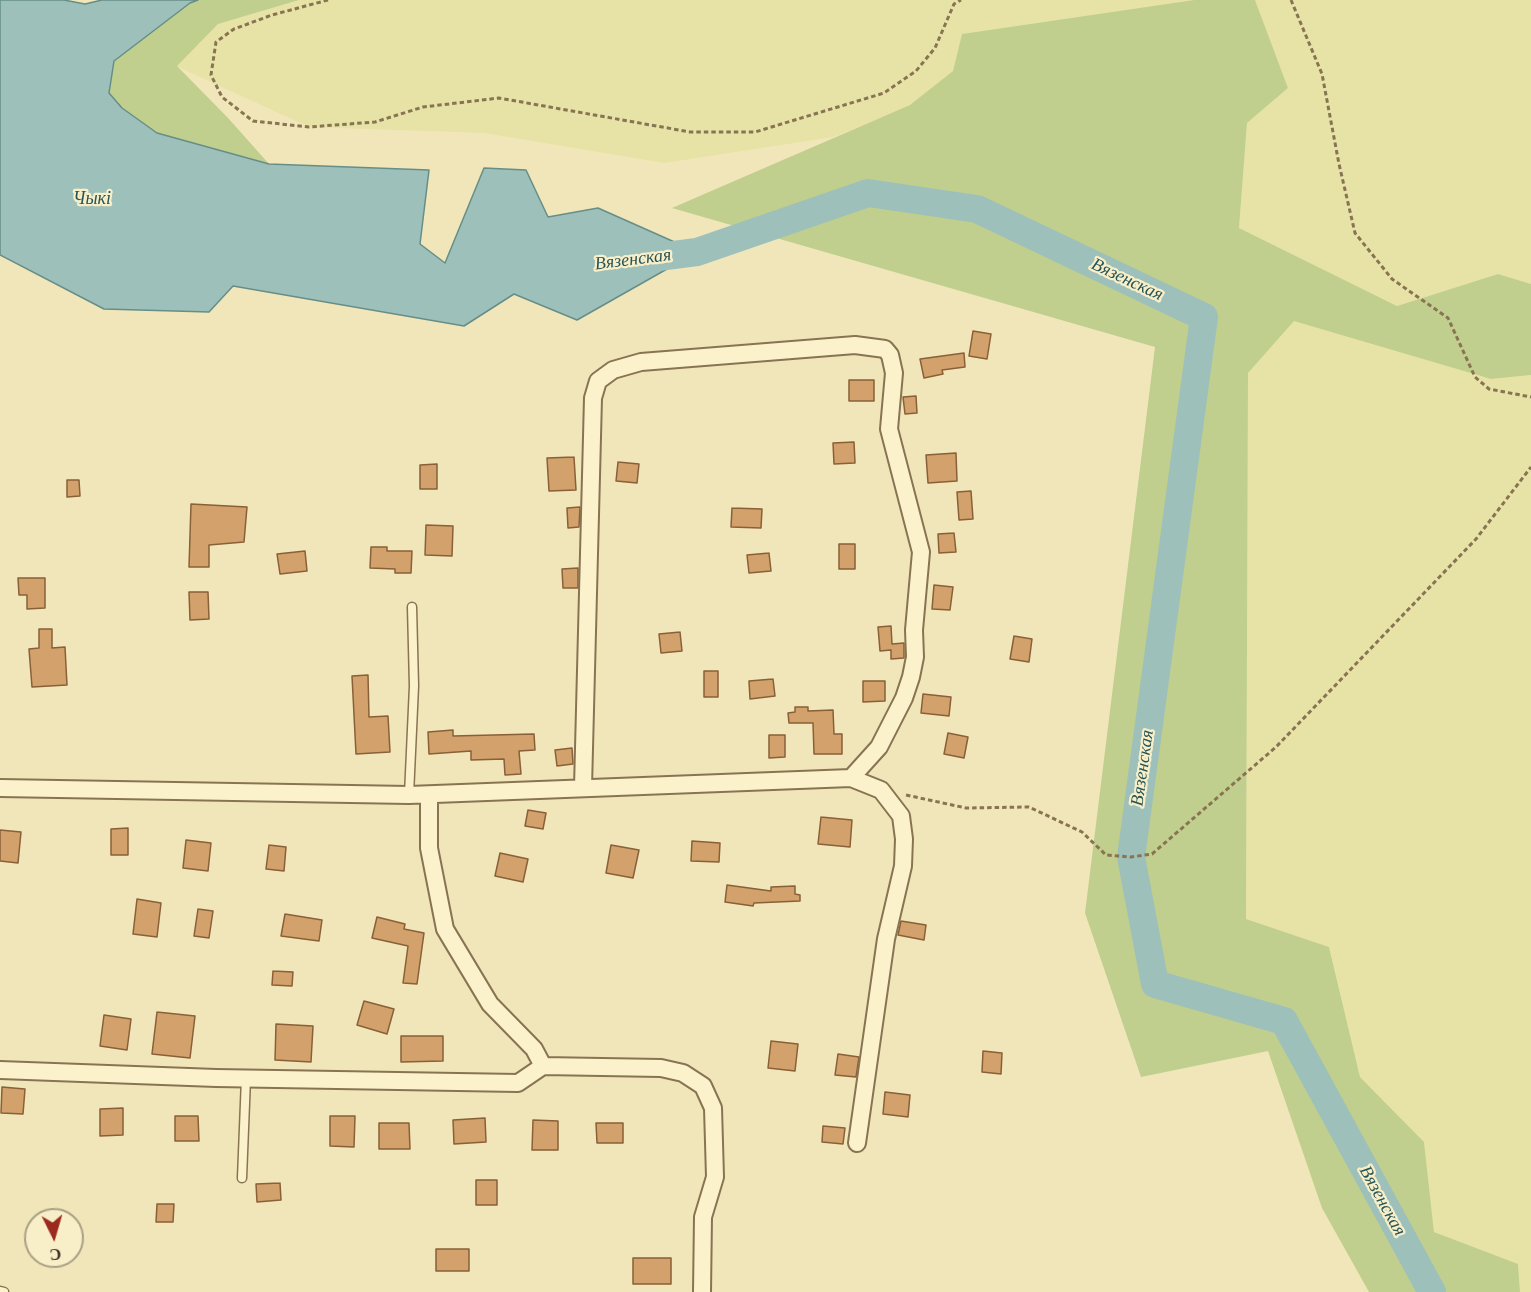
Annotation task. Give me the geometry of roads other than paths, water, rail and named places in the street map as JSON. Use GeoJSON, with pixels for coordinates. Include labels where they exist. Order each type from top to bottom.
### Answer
{"type":"FeatureCollection","features":[{"type":"Feature","properties":{"kind":"street"},"geometry":{"type":"LineString","coordinates":[[583,787],[593,398],[598,381],[613,370],[641,362],[855,345],[885,349],[890,355],[894,394],[889,429],[921,552],[914,630],[915,657],[911,677],[904,698],[879,747],[851,778]]}},
{"type":"Feature","properties":{"kind":"street"},"geometry":{"type":"LineString","coordinates":[[0,788],[429,795],[851,778],[881,790],[901,816],[904,839],[903,866],[886,939],[857,1143]]}},
{"type":"Feature","properties":{"kind":"street"},"geometry":{"type":"LineString","coordinates":[[429,795],[429,848],[445,929],[490,1004],[534,1049],[543,1066]]}},
{"type":"Feature","properties":{"kind":"street"},"geometry":{"type":"LineString","coordinates":[[0,1070],[246,1078],[518,1083],[543,1066],[661,1068],[683,1073],[703,1086],[713,1107],[715,1177],[703,1217],[702,1292]]}},
{"type":"Feature","properties":{"kind":"lane"},"geometry":{"type":"LineString","coordinates":[[409,795],[414,686],[412,607]]}},
{"type":"Feature","properties":{"kind":"lane"},"geometry":{"type":"LineString","coordinates":[[242,1178],[246,1078]]}},
{"type":"Feature","properties":{"kind":"water","name":"Чыкі"},"geometry":{"type":"Polygon","coordinates":[[[0,0],[64,0],[85,4],[102,0],[198,0],[190,3],[114,61],[109,93],[122,108],[157,133],[269,164],[429,170],[420,244],[445,263],[484,168],[526,170],[548,217],[598,208],[697,252],[577,320],[514,294],[464,326],[233,286],[209,312],[104,309],[0,255],[0,0]]]}},
{"type":"Feature","properties":{"kind":"waterway","name":"Вязенская"},"geometry":{"type":"LineString","coordinates":[[658,257],[697,252],[868,193],[977,209],[1204,317],[1131,857],[1155,984],[1284,1021],[1432,1292]]}}]}
